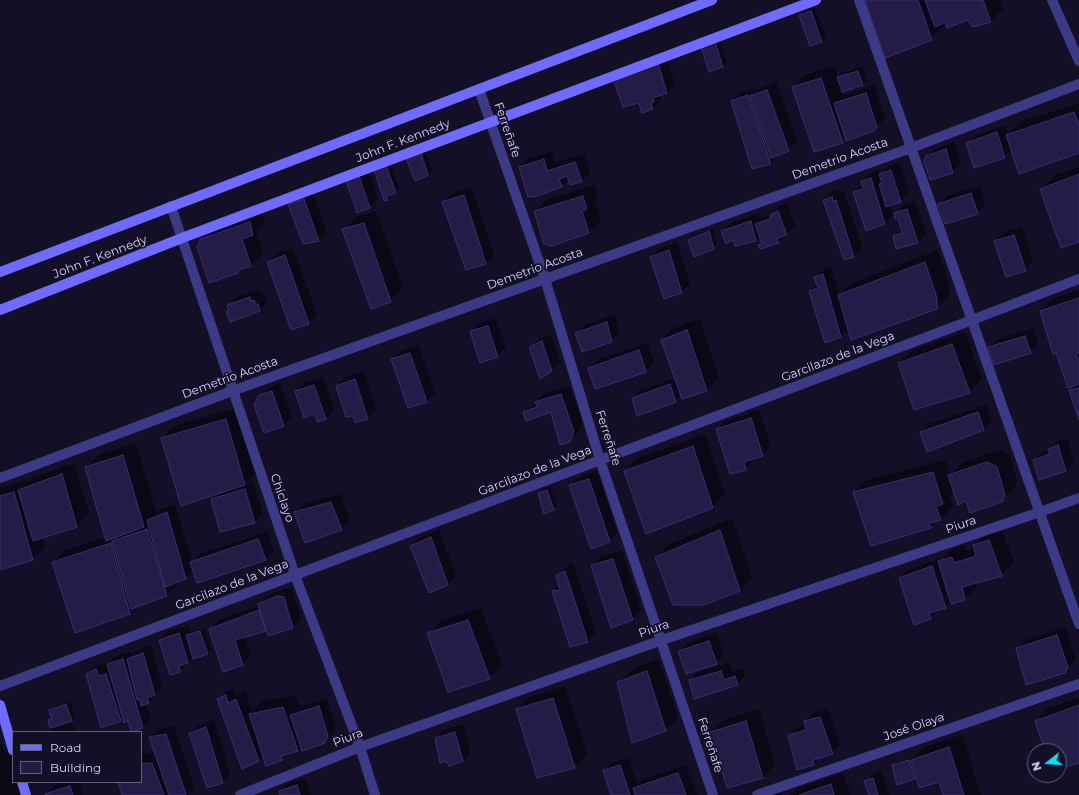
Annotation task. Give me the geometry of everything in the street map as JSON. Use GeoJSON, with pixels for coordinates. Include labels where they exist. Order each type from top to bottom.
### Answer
{"type":"FeatureCollection","features":[{"type":"Feature","properties":{"kind":"street","name":"John F. Kennedy"},"geometry":{"type":"LineString","coordinates":[[0,272],[712,0]]}},
{"type":"Feature","properties":{"kind":"street","name":"John F. Kennedy"},"geometry":{"type":"LineString","coordinates":[[0,310],[182,238],[816,0]]}},
{"type":"Feature","properties":{"kind":"street"},"geometry":{"type":"LineString","coordinates":[[859,0],[1079,624]]}},
{"type":"Feature","properties":{"kind":"street"},"geometry":{"type":"LineString","coordinates":[[1052,0],[1079,61]]}},
{"type":"Feature","properties":{"kind":"street","name":"Demetrio Acosta"},"geometry":{"type":"LineString","coordinates":[[0,478],[232,391],[911,148],[1079,84]]}},
{"type":"Feature","properties":{"kind":"street","name":"Ferreñafe"},"geometry":{"type":"LineString","coordinates":[[479,89],[544,279],[600,460],[662,640],[713,795]]}},
{"type":"Feature","properties":{"kind":"street","name":"Chiclayo"},"geometry":{"type":"LineString","coordinates":[[171,206],[294,575],[360,747],[376,795]]}},
{"type":"Feature","properties":{"kind":"street","name":"Garcilazo de la Vega"},"geometry":{"type":"LineString","coordinates":[[0,686],[1079,279]]}},
{"type":"Feature","properties":{"kind":"street","name":"Piura"},"geometry":{"type":"LineString","coordinates":[[240,795],[360,747],[662,640],[1079,498]]}},
{"type":"Feature","properties":{"kind":"street","name":"José Olaya"},"geometry":{"type":"LineString","coordinates":[[757,795],[1079,684]]}},
{"type":"Feature","properties":{"kind":"street"},"geometry":{"type":"LineString","coordinates":[[0,706],[12,747]]}},
{"type":"Feature","properties":{"kind":"street"},"geometry":{"type":"LineString","coordinates":[[22,783],[26,795]]}},
{"type":"Feature","properties":{"kind":"building"},"geometry":{"type":"Polygon","coordinates":[[[865,0],[918,0],[932,40],[885,58],[865,0]]]}},
{"type":"Feature","properties":{"kind":"building"},"geometry":{"type":"Polygon","coordinates":[[[925,0],[983,0],[991,22],[973,27],[968,20],[947,28],[946,22],[935,27],[925,0]]]}},
{"type":"Feature","properties":{"kind":"building"},"geometry":{"type":"Polygon","coordinates":[[[811,11],[822,42],[810,46],[799,15],[811,11]]]}},
{"type":"Feature","properties":{"kind":"building"},"geometry":{"type":"Polygon","coordinates":[[[715,42],[723,67],[709,72],[701,47],[715,42]]]}},
{"type":"Feature","properties":{"kind":"building"},"geometry":{"type":"Polygon","coordinates":[[[658,63],[667,93],[653,98],[654,102],[651,104],[653,109],[642,113],[639,103],[623,107],[613,78],[658,63]]]}},
{"type":"Feature","properties":{"kind":"building"},"geometry":{"type":"Polygon","coordinates":[[[858,71],[863,85],[842,92],[837,77],[858,71]]]}},
{"type":"Feature","properties":{"kind":"building"},"geometry":{"type":"Polygon","coordinates":[[[821,78],[843,143],[814,152],[792,87],[821,78]]]}},
{"type":"Feature","properties":{"kind":"building"},"geometry":{"type":"Polygon","coordinates":[[[767,90],[789,151],[771,158],[750,96],[767,90]]]}},
{"type":"Feature","properties":{"kind":"building"},"geometry":{"type":"Polygon","coordinates":[[[866,93],[877,127],[874,131],[846,141],[834,103],[866,93]]]}},
{"type":"Feature","properties":{"kind":"building"},"geometry":{"type":"Polygon","coordinates":[[[748,95],[771,164],[752,169],[731,101],[748,95]]]}},
{"type":"Feature","properties":{"kind":"building"},"geometry":{"type":"Polygon","coordinates":[[[1074,112],[1079,124],[1079,153],[1019,174],[1006,135],[1074,112]]]}},
{"type":"Feature","properties":{"kind":"building"},"geometry":{"type":"Polygon","coordinates":[[[997,132],[1005,158],[974,168],[966,143],[997,132]]]}},
{"type":"Feature","properties":{"kind":"building"},"geometry":{"type":"Polygon","coordinates":[[[946,149],[953,173],[930,180],[924,162],[926,156],[946,149]]]}},
{"type":"Feature","properties":{"kind":"building"},"geometry":{"type":"Polygon","coordinates":[[[421,153],[428,175],[415,181],[406,158],[421,153]]]}},
{"type":"Feature","properties":{"kind":"building"},"geometry":{"type":"Polygon","coordinates":[[[544,159],[547,171],[575,162],[582,182],[570,185],[567,176],[559,179],[562,187],[537,196],[528,197],[519,167],[544,159]]]}},
{"type":"Feature","properties":{"kind":"building"},"geometry":{"type":"Polygon","coordinates":[[[386,165],[396,193],[386,196],[388,200],[384,201],[374,169],[386,165]]]}},
{"type":"Feature","properties":{"kind":"building"},"geometry":{"type":"Polygon","coordinates":[[[891,170],[901,202],[886,207],[879,184],[882,183],[879,174],[891,170]]]}},
{"type":"Feature","properties":{"kind":"building"},"geometry":{"type":"Polygon","coordinates":[[[1079,174],[1079,242],[1061,248],[1040,189],[1079,174]]]}},
{"type":"Feature","properties":{"kind":"building"},"geometry":{"type":"Polygon","coordinates":[[[359,176],[370,208],[357,213],[346,181],[359,176]]]}},
{"type":"Feature","properties":{"kind":"building"},"geometry":{"type":"Polygon","coordinates":[[[871,178],[885,224],[866,231],[853,192],[863,189],[861,181],[871,178]]]}},
{"type":"Feature","properties":{"kind":"building"},"geometry":{"type":"Polygon","coordinates":[[[971,193],[978,214],[945,224],[938,204],[971,193]]]}},
{"type":"Feature","properties":{"kind":"building"},"geometry":{"type":"Polygon","coordinates":[[[464,195],[486,264],[466,270],[442,202],[464,195]]]}},
{"type":"Feature","properties":{"kind":"building"},"geometry":{"type":"Polygon","coordinates":[[[583,196],[587,209],[582,211],[589,233],[552,246],[544,244],[534,211],[583,196]]]}},
{"type":"Feature","properties":{"kind":"building"},"geometry":{"type":"Polygon","coordinates":[[[832,197],[833,201],[836,200],[854,257],[844,260],[823,200],[832,197]]]}},
{"type":"Feature","properties":{"kind":"building"},"geometry":{"type":"Polygon","coordinates":[[[304,199],[319,241],[303,244],[288,204],[304,199]]]}},
{"type":"Feature","properties":{"kind":"building"},"geometry":{"type":"Polygon","coordinates":[[[907,209],[918,243],[896,249],[893,236],[902,233],[898,219],[895,219],[894,213],[907,209]]]}},
{"type":"Feature","properties":{"kind":"building"},"geometry":{"type":"Polygon","coordinates":[[[778,211],[787,235],[777,238],[779,243],[760,249],[758,245],[762,244],[755,224],[770,219],[770,215],[778,211]]]}},
{"type":"Feature","properties":{"kind":"building"},"geometry":{"type":"Polygon","coordinates":[[[751,221],[756,241],[735,246],[733,240],[726,244],[721,231],[751,221]]]}},
{"type":"Feature","properties":{"kind":"building"},"geometry":{"type":"Polygon","coordinates":[[[250,222],[253,235],[242,239],[251,266],[238,270],[238,273],[209,283],[197,247],[201,239],[250,222]]]}},
{"type":"Feature","properties":{"kind":"building"},"geometry":{"type":"Polygon","coordinates":[[[364,223],[391,302],[371,309],[342,229],[364,223]]]}},
{"type":"Feature","properties":{"kind":"building"},"geometry":{"type":"Polygon","coordinates":[[[709,231],[714,249],[694,257],[688,240],[709,231]]]}},
{"type":"Feature","properties":{"kind":"building"},"geometry":{"type":"Polygon","coordinates":[[[1014,235],[1026,271],[1006,277],[994,241],[1014,235]]]}},
{"type":"Feature","properties":{"kind":"building"},"geometry":{"type":"Polygon","coordinates":[[[669,250],[682,293],[664,299],[650,257],[669,250]]]}},
{"type":"Feature","properties":{"kind":"building"},"geometry":{"type":"Polygon","coordinates":[[[285,255],[309,324],[291,330],[267,262],[285,255]]]}},
{"type":"Feature","properties":{"kind":"building"},"geometry":{"type":"Polygon","coordinates":[[[925,262],[937,298],[937,309],[851,340],[838,295],[925,262]]]}},
{"type":"Feature","properties":{"kind":"building"},"geometry":{"type":"Polygon","coordinates":[[[823,274],[841,337],[825,343],[809,291],[818,288],[814,277],[823,274]]]}},
{"type":"Feature","properties":{"kind":"building"},"geometry":{"type":"Polygon","coordinates":[[[250,297],[251,301],[254,300],[256,304],[258,304],[260,311],[230,322],[226,311],[229,310],[227,305],[250,297]]]}},
{"type":"Feature","properties":{"kind":"building"},"geometry":{"type":"Polygon","coordinates":[[[1079,298],[1079,353],[1076,354],[1079,361],[1079,384],[1068,388],[1056,353],[1053,354],[1040,311],[1079,298]]]}},
{"type":"Feature","properties":{"kind":"building"},"geometry":{"type":"Polygon","coordinates":[[[607,322],[612,342],[582,352],[575,333],[607,322]]]}},
{"type":"Feature","properties":{"kind":"building"},"geometry":{"type":"Polygon","coordinates":[[[488,326],[498,357],[480,363],[470,331],[488,326]]]}},
{"type":"Feature","properties":{"kind":"building"},"geometry":{"type":"Polygon","coordinates":[[[687,330],[707,391],[682,399],[661,340],[687,330]]]}},
{"type":"Feature","properties":{"kind":"building"},"geometry":{"type":"Polygon","coordinates":[[[1025,336],[1031,353],[994,365],[988,347],[1025,336]]]}},
{"type":"Feature","properties":{"kind":"building"},"geometry":{"type":"Polygon","coordinates":[[[542,341],[552,371],[540,379],[529,347],[542,341]]]}},
{"type":"Feature","properties":{"kind":"building"},"geometry":{"type":"Polygon","coordinates":[[[952,344],[970,393],[914,410],[898,363],[952,344]]]}},
{"type":"Feature","properties":{"kind":"building"},"geometry":{"type":"Polygon","coordinates":[[[639,350],[646,372],[595,389],[588,368],[639,350]]]}},
{"type":"Feature","properties":{"kind":"building"},"geometry":{"type":"Polygon","coordinates":[[[410,353],[427,402],[408,408],[391,359],[410,353]]]}},
{"type":"Feature","properties":{"kind":"building"},"geometry":{"type":"Polygon","coordinates":[[[355,379],[368,419],[355,423],[353,416],[346,417],[336,386],[355,379]]]}},
{"type":"Feature","properties":{"kind":"building"},"geometry":{"type":"Polygon","coordinates":[[[670,384],[676,402],[637,416],[632,398],[670,384]]]}},
{"type":"Feature","properties":{"kind":"building"},"geometry":{"type":"Polygon","coordinates":[[[314,385],[326,419],[318,422],[314,414],[304,418],[295,391],[314,385]]]}},
{"type":"Feature","properties":{"kind":"building"},"geometry":{"type":"Polygon","coordinates":[[[1079,388],[1079,420],[1069,390],[1079,388]]]}},
{"type":"Feature","properties":{"kind":"building"},"geometry":{"type":"Polygon","coordinates":[[[272,391],[284,426],[264,433],[254,405],[259,395],[272,391]]]}},
{"type":"Feature","properties":{"kind":"building"},"geometry":{"type":"Polygon","coordinates":[[[561,394],[574,432],[570,442],[560,445],[551,412],[526,421],[523,412],[537,407],[535,402],[561,394]]]}},
{"type":"Feature","properties":{"kind":"building"},"geometry":{"type":"Polygon","coordinates":[[[978,412],[984,430],[927,452],[920,432],[978,412]]]}},
{"type":"Feature","properties":{"kind":"building"},"geometry":{"type":"Polygon","coordinates":[[[751,418],[763,456],[744,462],[746,470],[730,474],[716,429],[751,418]]]}},
{"type":"Feature","properties":{"kind":"building"},"geometry":{"type":"Polygon","coordinates":[[[226,419],[245,485],[181,506],[161,438],[226,419]]]}},
{"type":"Feature","properties":{"kind":"building"},"geometry":{"type":"Polygon","coordinates":[[[1058,445],[1066,471],[1039,480],[1033,460],[1050,454],[1048,449],[1058,445]]]}},
{"type":"Feature","properties":{"kind":"building"},"geometry":{"type":"Polygon","coordinates":[[[693,446],[713,508],[646,534],[624,471],[693,446]]]}},
{"type":"Feature","properties":{"kind":"building"},"geometry":{"type":"Polygon","coordinates":[[[123,455],[144,527],[106,541],[85,467],[123,455]]]}},
{"type":"Feature","properties":{"kind":"building"},"geometry":{"type":"Polygon","coordinates":[[[987,462],[997,467],[1005,495],[1002,502],[970,513],[966,501],[958,505],[948,475],[987,462]]]}},
{"type":"Feature","properties":{"kind":"building"},"geometry":{"type":"Polygon","coordinates":[[[933,472],[943,504],[936,506],[941,520],[929,523],[931,528],[871,546],[853,492],[933,472]]]}},
{"type":"Feature","properties":{"kind":"building"},"geometry":{"type":"Polygon","coordinates":[[[62,474],[77,527],[33,541],[18,490],[62,474]]]}},
{"type":"Feature","properties":{"kind":"building"},"geometry":{"type":"Polygon","coordinates":[[[589,479],[610,542],[591,549],[569,485],[589,479]]]}},
{"type":"Feature","properties":{"kind":"building"},"geometry":{"type":"Polygon","coordinates":[[[245,489],[255,523],[220,532],[211,499],[245,489]]]}},
{"type":"Feature","properties":{"kind":"building"},"geometry":{"type":"Polygon","coordinates":[[[547,490],[554,510],[544,514],[538,493],[547,490]]]}},
{"type":"Feature","properties":{"kind":"building"},"geometry":{"type":"Polygon","coordinates":[[[14,492],[33,560],[0,570],[0,496],[14,492]]]}},
{"type":"Feature","properties":{"kind":"building"},"geometry":{"type":"Polygon","coordinates":[[[331,502],[342,530],[305,543],[294,512],[331,502]]]}},
{"type":"Feature","properties":{"kind":"building"},"geometry":{"type":"Polygon","coordinates":[[[167,512],[186,579],[165,587],[147,520],[167,512]]]}},
{"type":"Feature","properties":{"kind":"building"},"geometry":{"type":"Polygon","coordinates":[[[147,529],[167,596],[131,609],[112,541],[147,529]]]}},
{"type":"Feature","properties":{"kind":"building"},"geometry":{"type":"Polygon","coordinates":[[[720,530],[740,591],[704,605],[673,605],[655,557],[720,530]]]}},
{"type":"Feature","properties":{"kind":"building"},"geometry":{"type":"Polygon","coordinates":[[[431,537],[448,585],[429,593],[410,546],[431,537]]]}},
{"type":"Feature","properties":{"kind":"building"},"geometry":{"type":"Polygon","coordinates":[[[258,539],[266,560],[197,583],[190,562],[258,539]]]}},
{"type":"Feature","properties":{"kind":"building"},"geometry":{"type":"Polygon","coordinates":[[[989,540],[1002,576],[962,587],[965,600],[951,604],[938,561],[952,557],[954,563],[976,556],[973,545],[989,540]]]}},
{"type":"Feature","properties":{"kind":"building"},"geometry":{"type":"Polygon","coordinates":[[[111,543],[130,614],[75,633],[52,562],[111,543]]]}},
{"type":"Feature","properties":{"kind":"building"},"geometry":{"type":"Polygon","coordinates":[[[613,559],[633,620],[611,628],[591,565],[613,559]]]}},
{"type":"Feature","properties":{"kind":"building"},"geometry":{"type":"Polygon","coordinates":[[[932,566],[946,608],[929,613],[931,619],[914,625],[899,578],[932,566]]]}},
{"type":"Feature","properties":{"kind":"building"},"geometry":{"type":"Polygon","coordinates":[[[565,571],[588,642],[570,647],[552,591],[560,590],[556,575],[565,571]]]}},
{"type":"Feature","properties":{"kind":"building"},"geometry":{"type":"Polygon","coordinates":[[[277,596],[284,597],[293,628],[268,636],[258,604],[277,596]]]}},
{"type":"Feature","properties":{"kind":"building"},"geometry":{"type":"Polygon","coordinates":[[[259,610],[266,631],[235,640],[243,665],[223,672],[209,629],[259,610]]]}},
{"type":"Feature","properties":{"kind":"building"},"geometry":{"type":"Polygon","coordinates":[[[468,620],[490,679],[448,692],[427,633],[468,620]]]}},
{"type":"Feature","properties":{"kind":"building"},"geometry":{"type":"Polygon","coordinates":[[[200,631],[208,654],[193,659],[186,635],[200,631]]]}},
{"type":"Feature","properties":{"kind":"building"},"geometry":{"type":"Polygon","coordinates":[[[179,633],[188,663],[179,666],[180,672],[170,675],[159,640],[179,633]]]}},
{"type":"Feature","properties":{"kind":"building"},"geometry":{"type":"Polygon","coordinates":[[[1057,635],[1068,667],[1065,673],[1026,685],[1016,648],[1057,635]]]}},
{"type":"Feature","properties":{"kind":"building"},"geometry":{"type":"Polygon","coordinates":[[[709,641],[717,664],[686,674],[678,651],[709,641]]]}},
{"type":"Feature","properties":{"kind":"building"},"geometry":{"type":"Polygon","coordinates":[[[143,653],[155,695],[147,698],[149,703],[141,706],[140,700],[137,700],[127,659],[143,653]]]}},
{"type":"Feature","properties":{"kind":"building"},"geometry":{"type":"Polygon","coordinates":[[[123,659],[143,728],[131,731],[128,721],[124,723],[107,664],[123,659]]]}},
{"type":"Feature","properties":{"kind":"building"},"geometry":{"type":"Polygon","coordinates":[[[96,669],[99,676],[106,674],[121,721],[101,728],[86,674],[96,669]]]}},
{"type":"Feature","properties":{"kind":"building"},"geometry":{"type":"Polygon","coordinates":[[[647,671],[666,731],[632,743],[617,682],[647,671]]]}},
{"type":"Feature","properties":{"kind":"building"},"geometry":{"type":"Polygon","coordinates":[[[721,671],[724,680],[735,676],[738,685],[694,699],[689,680],[721,671]]]}},
{"type":"Feature","properties":{"kind":"building"},"geometry":{"type":"Polygon","coordinates":[[[226,695],[228,703],[236,699],[259,761],[242,769],[217,699],[226,695]]]}},
{"type":"Feature","properties":{"kind":"building"},"geometry":{"type":"Polygon","coordinates":[[[553,698],[575,768],[537,778],[516,709],[553,698]]]}},
{"type":"Feature","properties":{"kind":"building"},"geometry":{"type":"Polygon","coordinates":[[[66,704],[72,721],[50,728],[48,720],[52,719],[49,710],[66,704]]]}},
{"type":"Feature","properties":{"kind":"building"},"geometry":{"type":"Polygon","coordinates":[[[1079,705],[1079,763],[1067,767],[1067,743],[1042,743],[1035,721],[1079,705]]]}},
{"type":"Feature","properties":{"kind":"building"},"geometry":{"type":"Polygon","coordinates":[[[319,706],[328,736],[325,743],[302,751],[290,715],[319,706]]]}},
{"type":"Feature","properties":{"kind":"building"},"geometry":{"type":"Polygon","coordinates":[[[283,707],[298,751],[281,756],[283,760],[266,766],[249,714],[283,707]]]}},
{"type":"Feature","properties":{"kind":"building"},"geometry":{"type":"Polygon","coordinates":[[[820,717],[833,754],[813,760],[814,765],[797,770],[788,735],[806,730],[804,721],[820,717]]]}},
{"type":"Feature","properties":{"kind":"building"},"geometry":{"type":"Polygon","coordinates":[[[746,721],[763,778],[727,788],[710,732],[746,721]]]}},
{"type":"Feature","properties":{"kind":"building"},"geometry":{"type":"Polygon","coordinates":[[[206,727],[223,783],[207,788],[189,733],[206,727]]]}},
{"type":"Feature","properties":{"kind":"building"},"geometry":{"type":"Polygon","coordinates":[[[455,732],[463,761],[449,766],[446,761],[440,763],[435,738],[455,732]]]}},
{"type":"Feature","properties":{"kind":"building"},"geometry":{"type":"Polygon","coordinates":[[[166,734],[186,795],[169,795],[149,737],[166,734]]]}},
{"type":"Feature","properties":{"kind":"building"},"geometry":{"type":"Polygon","coordinates":[[[949,747],[964,795],[943,795],[939,782],[919,788],[911,760],[949,747]]]}},
{"type":"Feature","properties":{"kind":"building"},"geometry":{"type":"Polygon","coordinates":[[[909,760],[915,779],[897,785],[892,765],[909,760]]]}},
{"type":"Feature","properties":{"kind":"building"},"geometry":{"type":"Polygon","coordinates":[[[152,763],[164,795],[122,795],[118,783],[142,783],[142,764],[152,763]]]}},
{"type":"Feature","properties":{"kind":"building"},"geometry":{"type":"Polygon","coordinates":[[[620,765],[630,795],[611,795],[603,770],[620,765]]]}},
{"type":"Feature","properties":{"kind":"building"},"geometry":{"type":"Polygon","coordinates":[[[678,773],[686,795],[635,795],[633,788],[678,773]]]}},
{"type":"Feature","properties":{"kind":"building"},"geometry":{"type":"Polygon","coordinates":[[[873,778],[878,795],[869,795],[864,781],[873,778]]]}},
{"type":"Feature","properties":{"kind":"building"},"geometry":{"type":"Polygon","coordinates":[[[831,784],[834,795],[799,795],[831,784]]]}},
{"type":"Feature","properties":{"kind":"building"},"geometry":{"type":"Polygon","coordinates":[[[297,785],[300,795],[280,795],[279,791],[297,785]]]}},
{"type":"Feature","properties":{"kind":"building"},"geometry":{"type":"Polygon","coordinates":[[[70,786],[73,795],[45,794],[70,786]]]}}]}
